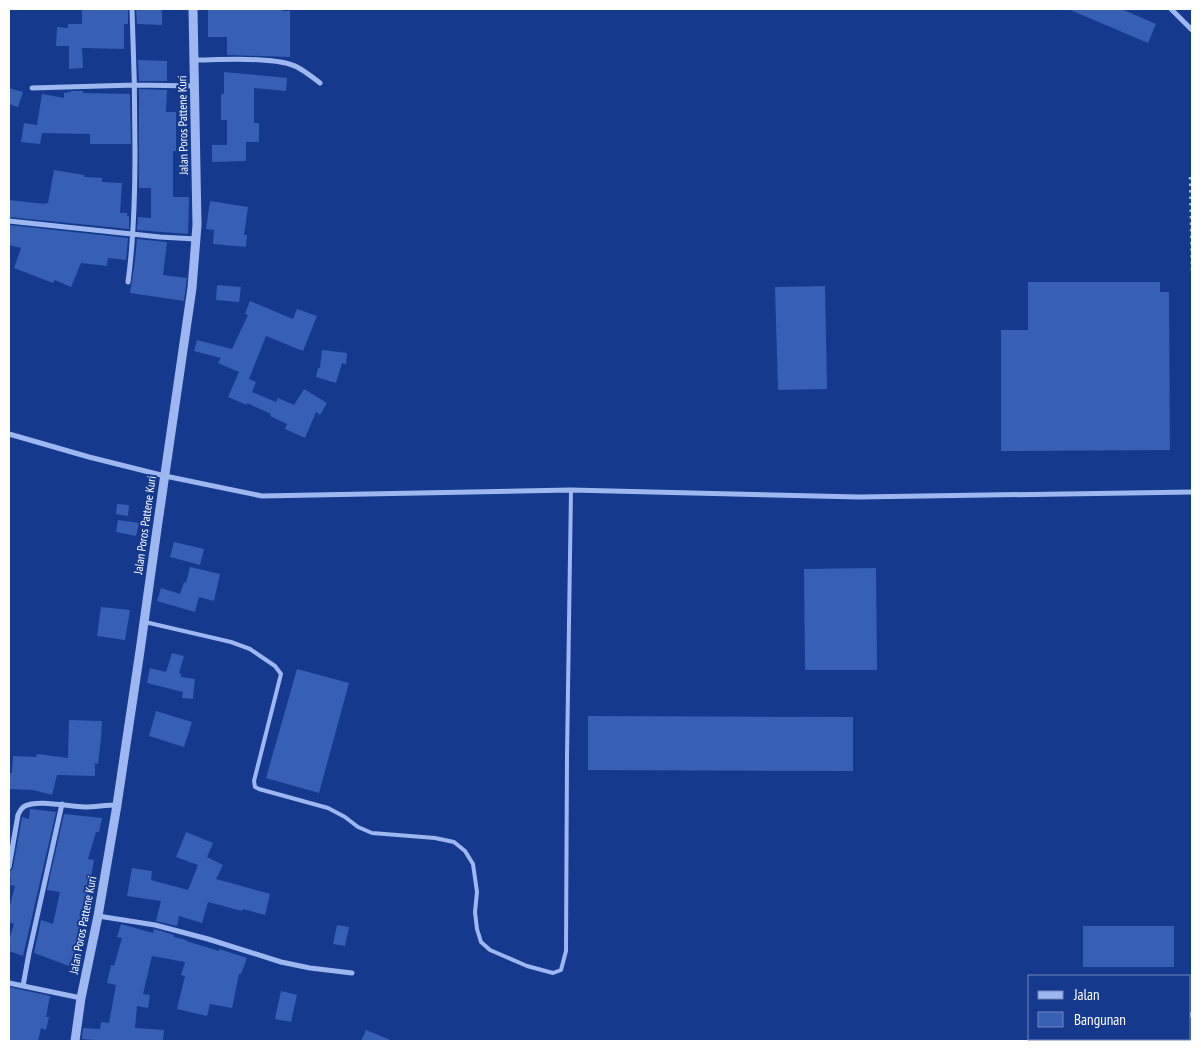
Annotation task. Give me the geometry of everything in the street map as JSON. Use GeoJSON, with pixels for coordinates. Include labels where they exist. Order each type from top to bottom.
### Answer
{"type":"FeatureCollection","features":[{"type":"Feature","properties":{"kind":"street"},"geometry":{"type":"LineString","coordinates":[[128,282],[135,194],[135,85],[132,9]]}},
{"type":"Feature","properties":{"kind":"street","name":"Jalan Poros Pattene Kuri"},"geometry":{"type":"LineString","coordinates":[[75,1041],[116,805],[192,288],[197,225],[193,9]]}},
{"type":"Feature","properties":{"kind":"street"},"geometry":{"type":"LineString","coordinates":[[1171,9],[1192,30]]}},
{"type":"Feature","properties":{"kind":"street"},"geometry":{"type":"LineString","coordinates":[[194,60],[264,60],[296,66],[320,82]]}},
{"type":"Feature","properties":{"kind":"street"},"geometry":{"type":"LineString","coordinates":[[32,88],[135,85],[195,86]]}},
{"type":"Feature","properties":{"kind":"street"},"geometry":{"type":"LineString","coordinates":[[9,221],[196,239]]}},
{"type":"Feature","properties":{"kind":"street"},"geometry":{"type":"LineString","coordinates":[[9,434],[165,476],[262,496],[571,490],[859,497],[1192,492]]}},
{"type":"Feature","properties":{"kind":"street"},"geometry":{"type":"LineString","coordinates":[[9,867],[18,815],[25,806],[32,804],[62,804],[84,807],[116,805]]}},
{"type":"Feature","properties":{"kind":"street"},"geometry":{"type":"LineString","coordinates":[[23,986],[62,804]]}},
{"type":"Feature","properties":{"kind":"street"},"geometry":{"type":"LineString","coordinates":[[98,916],[164,928],[208,939],[281,962],[352,973]]}},
{"type":"Feature","properties":{"kind":"street"},"geometry":{"type":"LineString","coordinates":[[9,983],[81,998]]}},
{"type":"Feature","properties":{"kind":"lane"},"geometry":{"type":"LineString","coordinates":[[144,622],[230,642],[250,649],[278,668],[281,674],[254,781],[255,786],[259,789],[328,808],[358,827],[372,833],[435,838],[454,842],[465,851],[473,864],[477,892],[475,912],[481,942],[490,950],[505,957],[552,973],[561,970],[566,950],[571,490]]}},
{"type":"Feature","properties":{"kind":"path"},"geometry":{"type":"LineString","coordinates":[[1190,177],[1192,274]]}},
{"type":"Feature","properties":{"kind":"building"},"geometry":{"type":"Polygon","coordinates":[[[82,9],[128,9],[128,24],[124,24],[124,49],[82,48],[83,68],[69,69],[69,46],[56,46],[57,27],[68,28],[68,24],[82,24],[82,9]]]}},
{"type":"Feature","properties":{"kind":"building"},"geometry":{"type":"Polygon","coordinates":[[[136,9],[162,9],[162,25],[137,24],[136,9]]]}},
{"type":"Feature","properties":{"kind":"building"},"geometry":{"type":"Polygon","coordinates":[[[208,9],[283,9],[283,11],[290,11],[290,57],[227,55],[227,37],[208,37],[208,9]]]}},
{"type":"Feature","properties":{"kind":"building"},"geometry":{"type":"Polygon","coordinates":[[[1068,9],[1121,9],[1156,24],[1148,43],[1068,9]]]}},
{"type":"Feature","properties":{"kind":"building"},"geometry":{"type":"Polygon","coordinates":[[[138,60],[167,61],[167,81],[139,81],[138,60]]]}},
{"type":"Feature","properties":{"kind":"building"},"geometry":{"type":"Polygon","coordinates":[[[224,72],[287,78],[286,91],[254,88],[254,123],[259,123],[259,142],[246,142],[246,161],[212,162],[212,145],[227,145],[227,120],[221,120],[221,94],[224,94],[224,72]]]}},
{"type":"Feature","properties":{"kind":"building"},"geometry":{"type":"Polygon","coordinates":[[[9,88],[23,92],[18,107],[9,104],[9,88]]]}},
{"type":"Feature","properties":{"kind":"building"},"geometry":{"type":"Polygon","coordinates":[[[139,89],[167,90],[166,112],[176,112],[176,151],[173,151],[173,197],[189,197],[188,234],[137,230],[138,217],[151,218],[151,188],[139,188],[139,89]]]}},
{"type":"Feature","properties":{"kind":"building"},"geometry":{"type":"Polygon","coordinates":[[[71,91],[130,94],[131,144],[90,144],[90,134],[42,133],[40,144],[21,142],[24,123],[37,125],[42,94],[64,98],[64,93],[71,91]]]}},
{"type":"Feature","properties":{"kind":"building"},"geometry":{"type":"Polygon","coordinates":[[[54,170],[84,175],[84,177],[102,178],[102,182],[122,183],[120,213],[127,213],[127,216],[129,216],[129,229],[9,217],[9,200],[48,203],[54,170]]]}},
{"type":"Feature","properties":{"kind":"building"},"geometry":{"type":"Polygon","coordinates":[[[210,201],[248,207],[244,235],[247,235],[246,247],[213,244],[214,230],[206,229],[210,201]]]}},
{"type":"Feature","properties":{"kind":"building"},"geometry":{"type":"Polygon","coordinates":[[[9,225],[128,238],[126,260],[108,258],[107,266],[81,263],[71,287],[55,280],[53,283],[14,268],[21,248],[9,245],[9,225]]]}},
{"type":"Feature","properties":{"kind":"building"},"geometry":{"type":"Polygon","coordinates":[[[137,239],[167,242],[163,275],[187,278],[184,301],[130,293],[137,239]]]}},
{"type":"Feature","properties":{"kind":"building"},"geometry":{"type":"Polygon","coordinates":[[[1028,282],[1160,282],[1160,292],[1169,292],[1170,450],[1001,451],[1001,330],[1028,330],[1028,282]]]}},
{"type":"Feature","properties":{"kind":"building"},"geometry":{"type":"Polygon","coordinates":[[[217,285],[241,287],[239,302],[216,300],[217,285]]]}},
{"type":"Feature","properties":{"kind":"building"},"geometry":{"type":"Polygon","coordinates":[[[825,286],[827,389],[778,390],[775,287],[825,286]]]}},
{"type":"Feature","properties":{"kind":"building"},"geometry":{"type":"Polygon","coordinates":[[[250,301],[293,319],[297,309],[317,316],[303,351],[266,336],[249,379],[256,382],[252,392],[276,402],[278,398],[294,405],[304,389],[327,403],[320,415],[316,412],[305,438],[285,429],[287,424],[270,416],[271,414],[228,397],[239,372],[218,363],[221,358],[194,351],[197,340],[232,349],[248,315],[245,314],[250,301]]]}},
{"type":"Feature","properties":{"kind":"building"},"geometry":{"type":"Polygon","coordinates":[[[322,350],[347,353],[346,364],[342,363],[336,383],[316,377],[318,368],[320,368],[322,350]]]}},
{"type":"Feature","properties":{"kind":"building"},"geometry":{"type":"Polygon","coordinates":[[[117,504],[129,505],[128,516],[116,514],[117,504]]]}},
{"type":"Feature","properties":{"kind":"building"},"geometry":{"type":"Polygon","coordinates":[[[118,520],[139,523],[136,536],[116,532],[118,520]]]}},
{"type":"Feature","properties":{"kind":"building"},"geometry":{"type":"Polygon","coordinates":[[[174,542],[204,549],[200,565],[170,557],[174,542]]]}},
{"type":"Feature","properties":{"kind":"building"},"geometry":{"type":"Polygon","coordinates":[[[190,567],[220,574],[214,601],[199,597],[195,612],[157,601],[161,588],[180,594],[184,582],[186,583],[190,567]]]}},
{"type":"Feature","properties":{"kind":"building"},"geometry":{"type":"Polygon","coordinates":[[[876,568],[877,670],[805,670],[804,569],[876,568]]]}},
{"type":"Feature","properties":{"kind":"building"},"geometry":{"type":"Polygon","coordinates":[[[101,607],[130,610],[125,640],[97,636],[101,607]]]}},
{"type":"Feature","properties":{"kind":"building"},"geometry":{"type":"Polygon","coordinates":[[[172,653],[184,656],[179,673],[181,677],[195,679],[193,699],[182,698],[183,692],[147,683],[150,668],[166,672],[172,653]]]}},
{"type":"Feature","properties":{"kind":"building"},"geometry":{"type":"Polygon","coordinates":[[[297,669],[349,683],[319,793],[266,778],[297,669]]]}},
{"type":"Feature","properties":{"kind":"building"},"geometry":{"type":"Polygon","coordinates":[[[156,711],[192,722],[184,747],[149,736],[156,711]]]}},
{"type":"Feature","properties":{"kind":"building"},"geometry":{"type":"Polygon","coordinates":[[[588,716],[853,717],[853,771],[588,770],[588,716]]]}},
{"type":"Feature","properties":{"kind":"building"},"geometry":{"type":"Polygon","coordinates":[[[69,720],[102,721],[98,764],[95,763],[95,776],[57,775],[52,795],[33,790],[9,789],[9,773],[12,773],[13,756],[36,757],[37,754],[68,758],[69,720]]]}},
{"type":"Feature","properties":{"kind":"building"},"geometry":{"type":"Polygon","coordinates":[[[30,809],[56,812],[23,956],[9,951],[9,940],[14,924],[9,922],[9,909],[15,886],[10,885],[9,871],[13,868],[22,817],[29,819],[30,809]]]}},
{"type":"Feature","properties":{"kind":"building"},"geometry":{"type":"Polygon","coordinates":[[[64,814],[102,818],[99,832],[96,832],[88,859],[94,860],[79,934],[81,935],[69,966],[34,953],[41,920],[53,924],[60,892],[47,890],[64,814]]]}},
{"type":"Feature","properties":{"kind":"building"},"geometry":{"type":"Polygon","coordinates":[[[186,832],[213,843],[207,857],[223,865],[216,879],[270,894],[265,915],[208,902],[202,923],[179,916],[177,926],[156,921],[161,901],[127,896],[132,868],[152,871],[151,880],[188,890],[198,865],[176,857],[186,832]]]}},
{"type":"Feature","properties":{"kind":"building"},"geometry":{"type":"Polygon","coordinates":[[[121,924],[153,933],[154,929],[186,941],[247,958],[241,974],[239,974],[232,1008],[210,1004],[207,1016],[177,1009],[185,976],[181,975],[185,962],[152,956],[143,994],[150,995],[148,1008],[137,1006],[135,1028],[164,1030],[163,1041],[82,1039],[83,1028],[100,1029],[101,1022],[109,1023],[116,985],[107,983],[111,965],[114,966],[122,938],[117,937],[121,924]]]}},
{"type":"Feature","properties":{"kind":"building"},"geometry":{"type":"Polygon","coordinates":[[[337,925],[349,927],[345,946],[333,944],[337,925]]]}},
{"type":"Feature","properties":{"kind":"building"},"geometry":{"type":"Polygon","coordinates":[[[1083,926],[1174,926],[1174,967],[1083,967],[1083,926]]]}},
{"type":"Feature","properties":{"kind":"building"},"geometry":{"type":"Polygon","coordinates":[[[9,987],[50,996],[46,1017],[49,1017],[46,1030],[41,1028],[38,1041],[9,1041],[9,987]]]}},
{"type":"Feature","properties":{"kind":"building"},"geometry":{"type":"Polygon","coordinates":[[[281,991],[297,995],[291,1022],[275,1019],[281,991]]]}},
{"type":"Feature","properties":{"kind":"building"},"geometry":{"type":"Polygon","coordinates":[[[366,1030],[393,1041],[361,1041],[366,1030]]]}}]}
